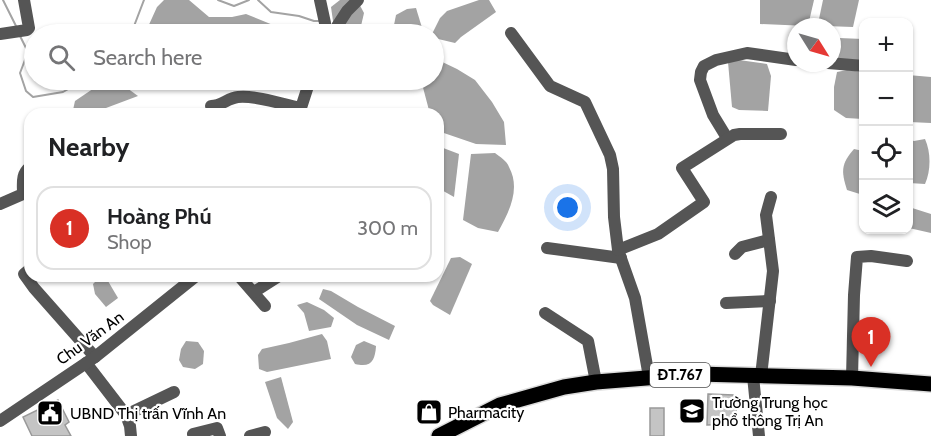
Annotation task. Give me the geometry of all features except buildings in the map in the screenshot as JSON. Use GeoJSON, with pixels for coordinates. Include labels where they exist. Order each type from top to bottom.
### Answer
{"type":"FeatureCollection","features":[{"type":"Feature","properties":{"kind":"main road","name":"ĐT.767"},"geometry":{"type":"LineString","coordinates":[[439,436],[487,410],[506,403],[564,387],[596,382],[697,374],[852,378],[931,384]]}},
{"type":"Feature","properties":{"kind":"street"},"geometry":{"type":"LineString","coordinates":[[24,0],[28,24]]}},
{"type":"Feature","properties":{"kind":"street"},"geometry":{"type":"LineString","coordinates":[[320,0],[326,24]]}},
{"type":"Feature","properties":{"kind":"street"},"geometry":{"type":"LineString","coordinates":[[331,24],[358,0]]}},
{"type":"Feature","properties":{"kind":"street"},"geometry":{"type":"LineString","coordinates":[[511,33],[550,86],[582,100],[587,105],[610,155],[619,254],[635,298],[649,377]]}},
{"type":"Feature","properties":{"kind":"street"},"geometry":{"type":"LineString","coordinates":[[727,138],[713,115],[700,80],[704,66],[716,60],[747,53],[787,59]]}},
{"type":"Feature","properties":{"kind":"street"},"geometry":{"type":"LineString","coordinates":[[841,64],[859,66]]}},
{"type":"Feature","properties":{"kind":"street"},"geometry":{"type":"LineString","coordinates":[[301,108],[307,90]]}},
{"type":"Feature","properties":{"kind":"street"},"geometry":{"type":"LineString","coordinates":[[211,106],[217,106],[237,97],[247,97],[289,108]]}},
{"type":"Feature","properties":{"kind":"street"},"geometry":{"type":"LineString","coordinates":[[547,248],[619,254],[658,234],[704,202],[682,168],[727,138],[740,134],[781,134]]}},
{"type":"Feature","properties":{"kind":"street"},"geometry":{"type":"LineString","coordinates":[[0,204],[24,193]]}},
{"type":"Feature","properties":{"kind":"street"},"geometry":{"type":"LineString","coordinates":[[759,436],[757,376],[770,301],[772,271],[766,215],[771,197]]}},
{"type":"Feature","properties":{"kind":"street"},"geometry":{"type":"LineString","coordinates":[[735,254],[742,247],[770,240]]}},
{"type":"Feature","properties":{"kind":"street"},"geometry":{"type":"LineString","coordinates":[[852,378],[857,257],[871,256],[907,261]]}},
{"type":"Feature","properties":{"kind":"street"},"geometry":{"type":"LineString","coordinates":[[30,282],[91,360],[126,416],[131,436]]}},
{"type":"Feature","properties":{"kind":"street","name":"Chu Văn An"},"geometry":{"type":"LineString","coordinates":[[0,421],[91,360],[188,282]]}},
{"type":"Feature","properties":{"kind":"street"},"geometry":{"type":"LineString","coordinates":[[245,282],[266,306]]}},
{"type":"Feature","properties":{"kind":"street"},"geometry":{"type":"LineString","coordinates":[[254,292],[270,282]]}},
{"type":"Feature","properties":{"kind":"street"},"geometry":{"type":"LineString","coordinates":[[726,303],[770,301]]}},
{"type":"Feature","properties":{"kind":"street"},"geometry":{"type":"LineString","coordinates":[[545,313],[588,341],[596,382]]}},
{"type":"Feature","properties":{"kind":"street"},"geometry":{"type":"LineString","coordinates":[[126,416],[174,392]]}},
{"type":"Feature","properties":{"kind":"street"},"geometry":{"type":"LineString","coordinates":[[194,436],[194,434],[217,428],[220,436]]}},
{"type":"Feature","properties":{"kind":"street"},"geometry":{"type":"LineString","coordinates":[[250,436],[265,432]]}},
{"type":"Feature","properties":{"kind":"shaded area"},"geometry":{"type":"Polygon","coordinates":[[[164,0],[189,0],[209,17],[232,17],[246,14],[271,24],[149,24],[157,7],[164,0]]]}},
{"type":"Feature","properties":{"kind":"shaded area"},"geometry":{"type":"Polygon","coordinates":[[[340,0],[357,0],[364,13],[361,24],[334,24],[331,7],[340,0]]]}},
{"type":"Feature","properties":{"kind":"shaded area"},"geometry":{"type":"Polygon","coordinates":[[[479,0],[489,0],[496,12],[455,43],[444,40],[444,24],[437,24],[447,11],[479,0]]]}},
{"type":"Feature","properties":{"kind":"shaded area"},"geometry":{"type":"Polygon","coordinates":[[[760,0],[814,0],[810,18],[787,18],[787,25],[760,24],[760,0]]]}},
{"type":"Feature","properties":{"kind":"shaded area"},"geometry":{"type":"Polygon","coordinates":[[[823,0],[859,0],[853,27],[841,27],[841,18],[819,18],[823,0]]]}},
{"type":"Feature","properties":{"kind":"shaded area"},"geometry":{"type":"Polygon","coordinates":[[[416,8],[421,24],[394,24],[396,15],[407,9],[416,8]]]}},
{"type":"Feature","properties":{"kind":"shaded area"},"geometry":{"type":"Polygon","coordinates":[[[841,38],[859,39],[859,61],[841,59],[841,38]]]}},
{"type":"Feature","properties":{"kind":"shaded area"},"geometry":{"type":"Polygon","coordinates":[[[739,60],[767,64],[771,76],[768,111],[739,110],[732,107],[728,62],[739,60]]]}},
{"type":"Feature","properties":{"kind":"shaded area"},"geometry":{"type":"Polygon","coordinates":[[[444,63],[475,80],[492,102],[504,122],[506,145],[476,144],[444,133],[444,108],[428,108],[424,90],[444,90],[444,63]]]}},
{"type":"Feature","properties":{"kind":"shaded area"},"geometry":{"type":"Polygon","coordinates":[[[837,72],[859,72],[859,119],[846,118],[834,110],[834,87],[837,72]]]}},
{"type":"Feature","properties":{"kind":"shaded area"},"geometry":{"type":"Polygon","coordinates":[[[913,75],[931,77],[931,123],[913,122],[913,75]]]}},
{"type":"Feature","properties":{"kind":"shaded area"},"geometry":{"type":"Polygon","coordinates":[[[91,90],[130,90],[138,96],[106,108],[73,108],[75,101],[91,90]]]}},
{"type":"Feature","properties":{"kind":"shaded area"},"geometry":{"type":"Polygon","coordinates":[[[925,139],[929,167],[925,184],[913,183],[913,141],[925,139]]]}},
{"type":"Feature","properties":{"kind":"shaded area"},"geometry":{"type":"Polygon","coordinates":[[[444,148],[459,154],[454,197],[444,191],[444,148]]]}},
{"type":"Feature","properties":{"kind":"shaded area"},"geometry":{"type":"Polygon","coordinates":[[[854,149],[859,150],[859,194],[847,190],[843,168],[854,149]]]}},
{"type":"Feature","properties":{"kind":"shaded area"},"geometry":{"type":"Polygon","coordinates":[[[495,153],[508,165],[514,184],[512,200],[498,232],[478,228],[463,220],[471,154],[495,153]]]}},
{"type":"Feature","properties":{"kind":"shaded area"},"geometry":{"type":"Polygon","coordinates":[[[913,208],[931,214],[931,233],[913,229],[913,208]]]}},
{"type":"Feature","properties":{"kind":"shaded area"},"geometry":{"type":"Polygon","coordinates":[[[460,257],[472,264],[450,315],[430,301],[439,282],[444,282],[444,272],[451,258],[460,257]]]}},
{"type":"Feature","properties":{"kind":"shaded area"},"geometry":{"type":"Polygon","coordinates":[[[109,282],[118,298],[106,307],[95,294],[93,284],[109,282]]]}},
{"type":"Feature","properties":{"kind":"shaded area"},"geometry":{"type":"Polygon","coordinates":[[[323,289],[331,291],[395,326],[389,340],[357,325],[319,299],[323,289]]]}},
{"type":"Feature","properties":{"kind":"shaded area"},"geometry":{"type":"Polygon","coordinates":[[[307,302],[334,318],[331,327],[309,331],[304,313],[297,305],[307,302]]]}},
{"type":"Feature","properties":{"kind":"shaded area"},"geometry":{"type":"Polygon","coordinates":[[[322,334],[327,341],[331,359],[267,372],[259,369],[258,355],[262,349],[322,334]]]}},
{"type":"Feature","properties":{"kind":"shaded area"},"geometry":{"type":"Polygon","coordinates":[[[186,341],[198,342],[204,351],[203,364],[195,369],[183,367],[179,360],[181,349],[186,341]]]}},
{"type":"Feature","properties":{"kind":"shaded area"},"geometry":{"type":"Polygon","coordinates":[[[364,341],[376,346],[375,355],[369,364],[355,364],[351,357],[356,345],[364,341]]]}},
{"type":"Feature","properties":{"kind":"shaded area"},"geometry":{"type":"Polygon","coordinates":[[[281,377],[293,422],[288,429],[277,418],[265,382],[281,377]]]}},
{"type":"Feature","properties":{"kind":"waterway"},"geometry":{"type":"LineString","coordinates":[[3,0],[17,28]]}},
{"type":"Feature","properties":{"kind":"waterway"},"geometry":{"type":"LineString","coordinates":[[135,24],[144,0]]}},
{"type":"Feature","properties":{"kind":"waterway"},"geometry":{"type":"LineString","coordinates":[[218,0],[234,6],[249,0]]}},
{"type":"Feature","properties":{"kind":"waterway"},"geometry":{"type":"LineString","coordinates":[[258,0],[271,12],[322,21]]}},
{"type":"Feature","properties":{"kind":"waterway"},"geometry":{"type":"LineString","coordinates":[[20,36],[24,44]]}},
{"type":"Feature","properties":{"kind":"waterway"},"geometry":{"type":"LineString","coordinates":[[24,62],[20,73],[24,85]]}},
{"type":"Feature","properties":{"kind":"waterway"},"geometry":{"type":"LineString","coordinates":[[26,90],[33,97],[66,90]]}},
{"type":"Feature","properties":{"kind":"place","name":"Hoàng Phú"},"geometry":{"type":"Point","coordinates":[871,367]}},
{"type":"Feature","properties":{"kind":"place","name":"Trường Trung học phổ thông Trị An"},"geometry":{"type":"Point","coordinates":[692,411]}},
{"type":"Feature","properties":{"kind":"place","name":"Pharmacity"},"geometry":{"type":"Point","coordinates":[429,412]}},
{"type":"Feature","properties":{"kind":"place","name":"UBND Thị trấn Vĩnh An"},"geometry":{"type":"Point","coordinates":[50,413]}}]}
